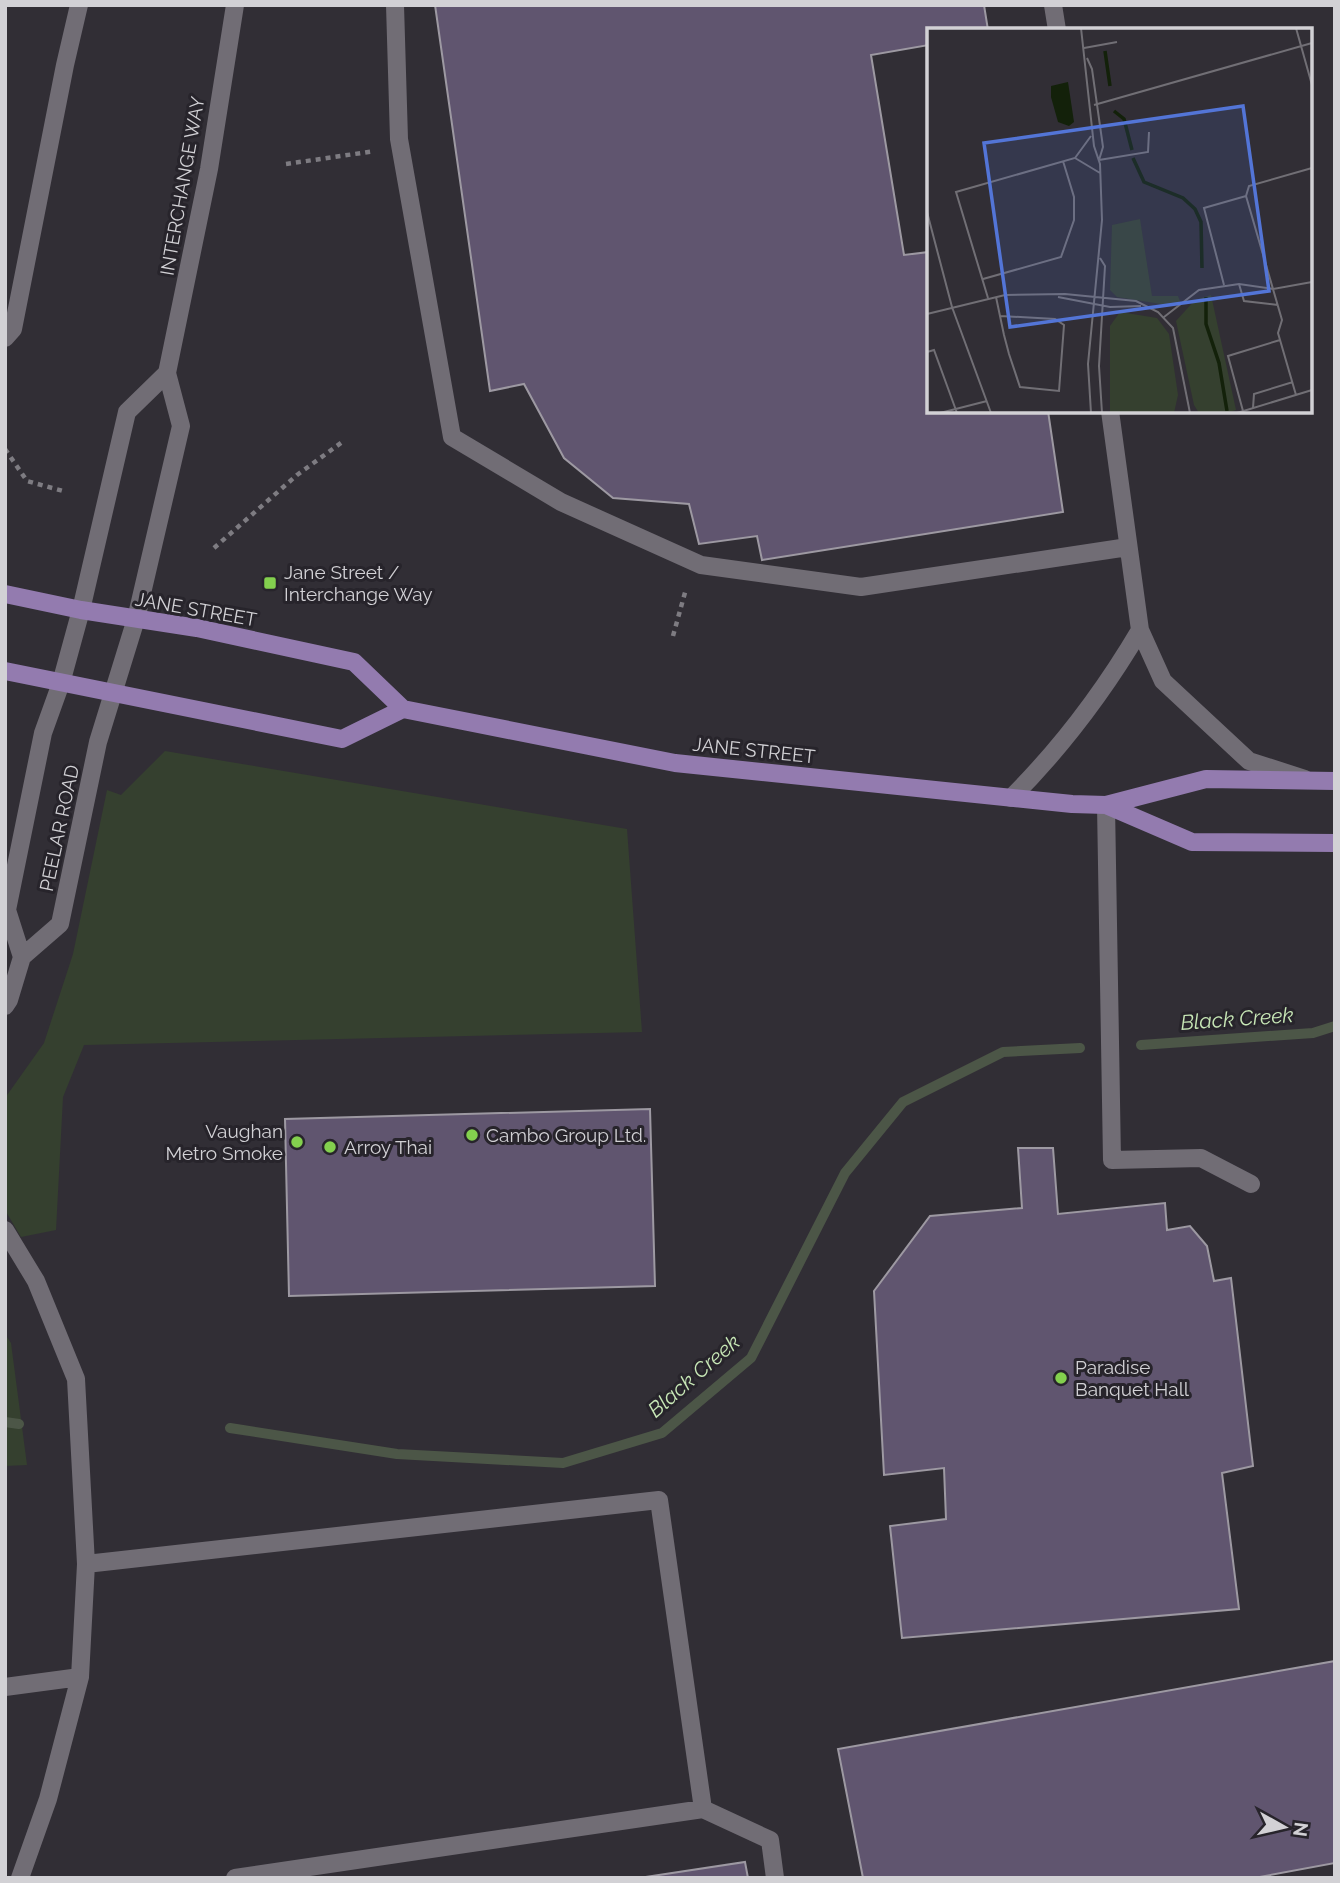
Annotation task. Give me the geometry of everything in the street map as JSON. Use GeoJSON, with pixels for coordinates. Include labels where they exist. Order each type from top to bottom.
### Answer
{"type":"FeatureCollection","features":[{"type":"Feature","properties":{"kind":"main road","name":"JANE STREET"},"geometry":{"type":"LineString","coordinates":[[5,594],[81,610],[197,628],[354,662],[403,709],[674,763],[1072,804],[1106,804],[1206,779],[1335,781]]}},
{"type":"Feature","properties":{"kind":"main road"},"geometry":{"type":"LineString","coordinates":[[5,671],[342,739],[403,709]]}},
{"type":"Feature","properties":{"kind":"main road","name":"JANE STREET"},"geometry":{"type":"LineString","coordinates":[[1106,804],[1192,842],[1335,843]]}},
{"type":"Feature","properties":{"kind":"street"},"geometry":{"type":"LineString","coordinates":[[5,338],[13,329],[79,5]]}},
{"type":"Feature","properties":{"kind":"street","name":"INTERCHANGE WAY"},"geometry":{"type":"LineString","coordinates":[[113,693],[136,619],[181,426],[167,373],[209,169],[235,5]]}},
{"type":"Feature","properties":{"kind":"street"},"geometry":{"type":"LineString","coordinates":[[395,5],[400,147],[452,437],[561,502],[701,565],[861,587],[1128,547]]}},
{"type":"Feature","properties":{"kind":"street"},"geometry":{"type":"LineString","coordinates":[[1053,5],[1057,28]]}},
{"type":"Feature","properties":{"kind":"street"},"geometry":{"type":"LineString","coordinates":[[81,610],[127,412],[167,373]]}},
{"type":"Feature","properties":{"kind":"street"},"geometry":{"type":"LineString","coordinates":[[1110,413],[1140,630],[1163,681],[1249,761],[1308,780]]}},
{"type":"Feature","properties":{"kind":"street","name":"PEELAR ROAD"},"geometry":{"type":"LineString","coordinates":[[81,610],[61,683],[43,733],[7,910],[22,957],[60,924],[98,742],[113,693]]}},
{"type":"Feature","properties":{"kind":"street"},"geometry":{"type":"LineString","coordinates":[[1011,798],[1049,760],[1121,663],[1140,630]]}},
{"type":"Feature","properties":{"kind":"street"},"geometry":{"type":"LineString","coordinates":[[1106,804],[1112,1160],[1201,1158],[1251,1184]]}},
{"type":"Feature","properties":{"kind":"street"},"geometry":{"type":"LineString","coordinates":[[5,1006],[22,957]]}},
{"type":"Feature","properties":{"kind":"street"},"geometry":{"type":"LineString","coordinates":[[5,1230],[36,1281],[76,1379],[86,1564],[80,1677],[48,1799],[20,1878]]}},
{"type":"Feature","properties":{"kind":"street"},"geometry":{"type":"LineString","coordinates":[[86,1564],[659,1500],[703,1809]]}},
{"type":"Feature","properties":{"kind":"street"},"geometry":{"type":"LineString","coordinates":[[5,1687],[80,1677]]}},
{"type":"Feature","properties":{"kind":"street"},"geometry":{"type":"LineString","coordinates":[[235,1878],[703,1809],[770,1840],[775,1878]]}},
{"type":"Feature","properties":{"kind":"path"},"geometry":{"type":"LineString","coordinates":[[286,164],[400,147]]}},
{"type":"Feature","properties":{"kind":"path"},"geometry":{"type":"LineString","coordinates":[[214,548],[297,475],[345,440]]}},
{"type":"Feature","properties":{"kind":"path"},"geometry":{"type":"LineString","coordinates":[[5,449],[27,481],[64,491]]}},
{"type":"Feature","properties":{"kind":"path"},"geometry":{"type":"LineString","coordinates":[[673,636],[694,561]]}},
{"type":"Feature","properties":{"kind":"green space"},"geometry":{"type":"Polygon","coordinates":[[[165,751],[627,829],[642,1032],[84,1045],[63,1097],[56,1230],[21,1237],[5,1210],[5,1098],[44,1043],[73,954],[107,790],[121,795],[165,751]]]}},
{"type":"Feature","properties":{"kind":"green space"},"geometry":{"type":"Polygon","coordinates":[[[5,1334],[11,1343],[27,1465],[5,1466],[5,1334]]]}},
{"type":"Feature","properties":{"kind":"building"},"geometry":{"type":"Polygon","coordinates":[[[435,5],[984,5],[988,28],[927,28],[927,45],[871,55],[904,255],[927,252],[927,413],[1048,413],[1063,512],[762,560],[757,536],[699,544],[689,504],[613,498],[564,458],[524,384],[490,391],[435,5]]]}},
{"type":"Feature","properties":{"kind":"building"},"geometry":{"type":"Polygon","coordinates":[[[650,1109],[655,1286],[289,1296],[285,1119],[650,1109]]]}},
{"type":"Feature","properties":{"kind":"building","name":"Paradise Banquet Hall"},"geometry":{"type":"Polygon","coordinates":[[[1018,1148],[1053,1148],[1058,1214],[1165,1203],[1167,1230],[1190,1226],[1207,1246],[1214,1281],[1231,1278],[1253,1466],[1222,1473],[1239,1609],[902,1638],[890,1526],[946,1519],[944,1468],[884,1475],[874,1291],[930,1216],[1022,1208],[1018,1148]]]}},
{"type":"Feature","properties":{"kind":"building"},"geometry":{"type":"Polygon","coordinates":[[[1335,1661],[1335,1863],[1254,1878],[863,1878],[838,1749],[1335,1661]]]}},
{"type":"Feature","properties":{"kind":"building"},"geometry":{"type":"Polygon","coordinates":[[[745,1862],[748,1878],[639,1878],[745,1862]]]}},
{"type":"Feature","properties":{"kind":"waterway","name":"Black Creek"},"geometry":{"type":"LineString","coordinates":[[1141,1045],[1313,1033],[1335,1026]]}},
{"type":"Feature","properties":{"kind":"waterway","name":"Black Creek"},"geometry":{"type":"LineString","coordinates":[[230,1428],[397,1454],[563,1463],[662,1433],[751,1358],[845,1173],[903,1102],[1003,1052],[1080,1048]]}},
{"type":"Feature","properties":{"kind":"waterway","name":"Black Creek"},"geometry":{"type":"LineString","coordinates":[[5,1422],[19,1424]]}},
{"type":"Feature","properties":{"kind":"place","name":"Jane Street / Interchange Way"},"geometry":{"type":"Point","coordinates":[270,583]}},
{"type":"Feature","properties":{"kind":"place","name":"Cambo Group Ltd."},"geometry":{"type":"Point","coordinates":[472,1135]}},
{"type":"Feature","properties":{"kind":"place","name":"Vaughan Metro Smoke"},"geometry":{"type":"Point","coordinates":[297,1142]}},
{"type":"Feature","properties":{"kind":"place","name":"Arroy Thai"},"geometry":{"type":"Point","coordinates":[330,1147]}},
{"type":"Feature","properties":{"kind":"place","name":"Paradise Banquet Hall"},"geometry":{"type":"Point","coordinates":[1061,1378]}}]}
